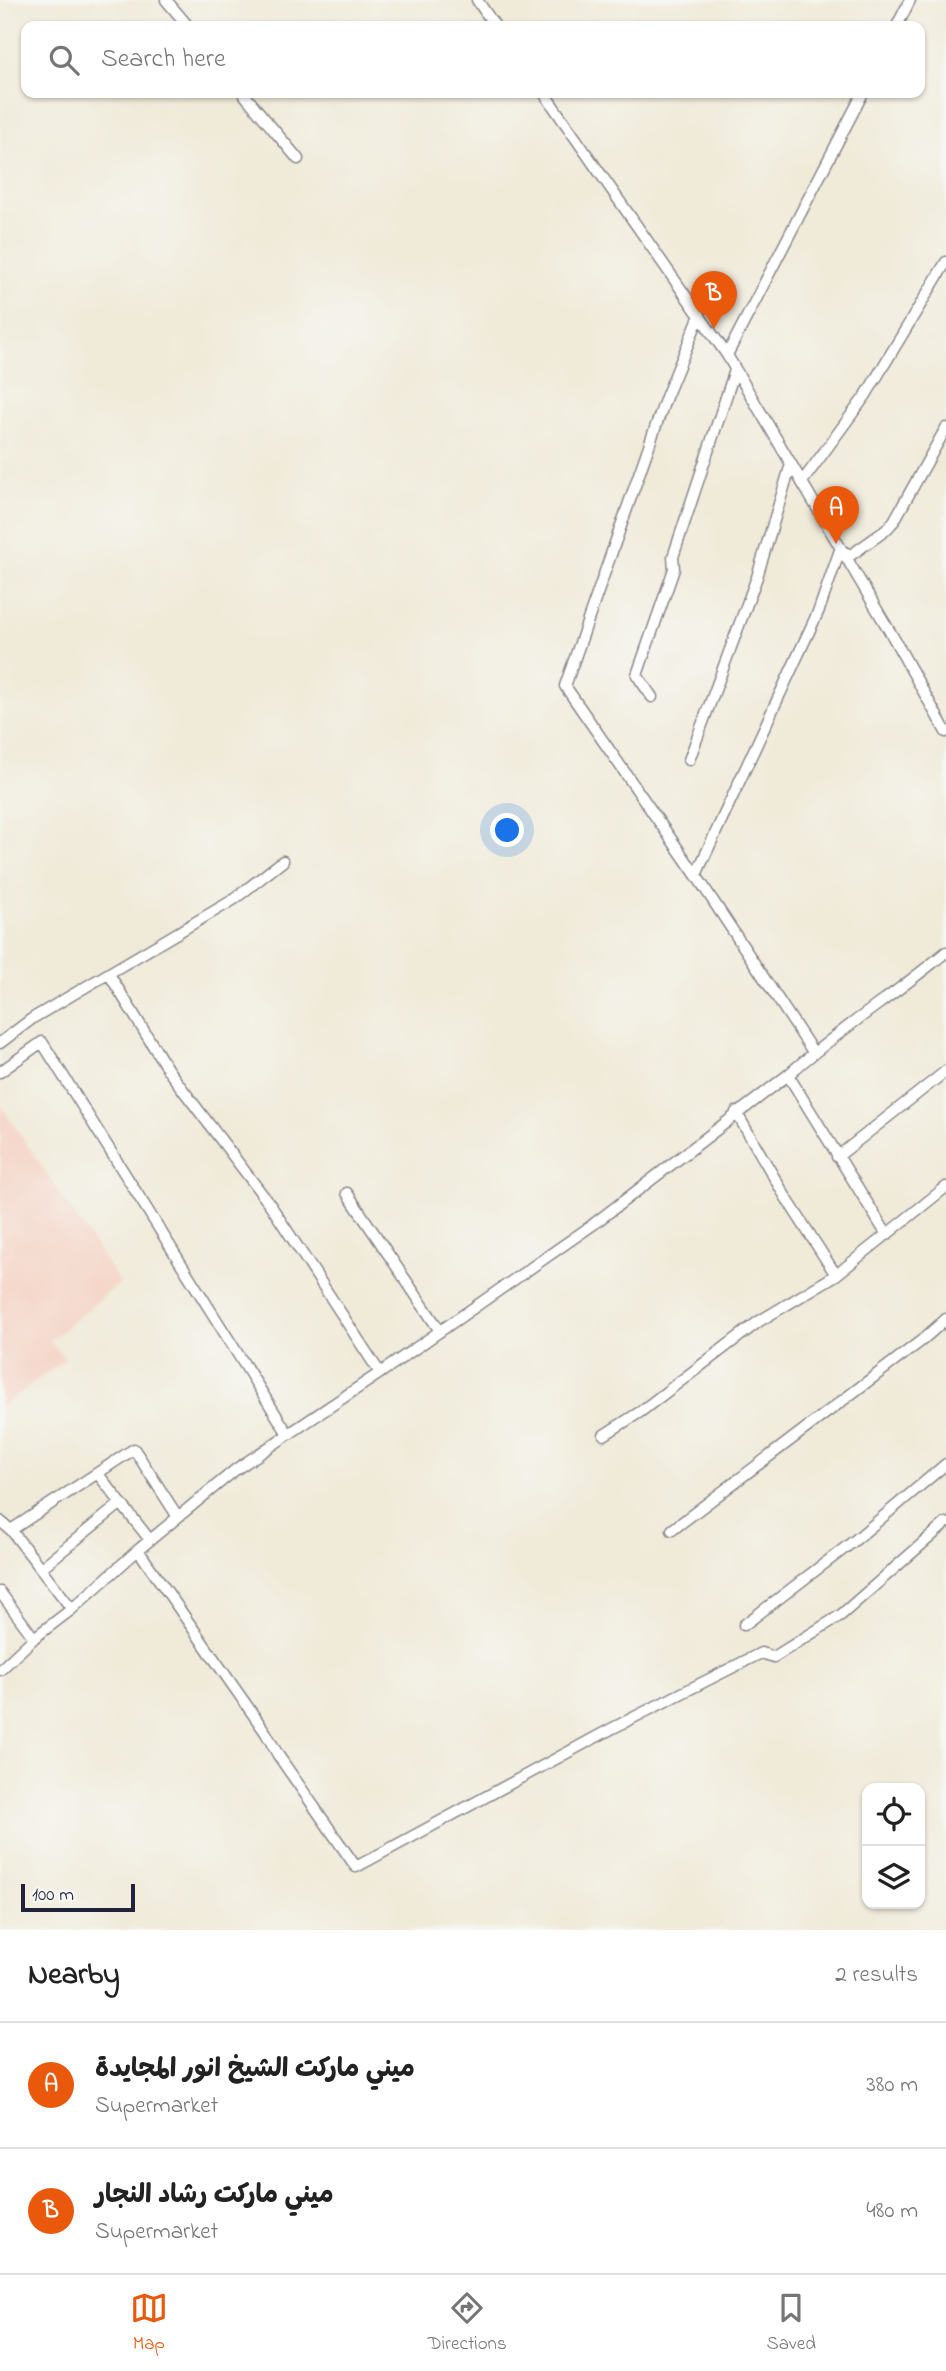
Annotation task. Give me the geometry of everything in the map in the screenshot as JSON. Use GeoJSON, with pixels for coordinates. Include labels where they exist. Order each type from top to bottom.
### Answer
{"type":"FeatureCollection","features":[{"type":"Feature","properties":{"kind":"street"},"geometry":{"type":"LineString","coordinates":[[166,0],[184,21]]}},
{"type":"Feature","properties":{"kind":"street"},"geometry":{"type":"LineString","coordinates":[[477,0],[492,21]]}},
{"type":"Feature","properties":{"kind":"street"},"geometry":{"type":"LineString","coordinates":[[900,21],[910,0]]}},
{"type":"Feature","properties":{"kind":"street"},"geometry":{"type":"LineString","coordinates":[[247,98],[298,159]]}},
{"type":"Feature","properties":{"kind":"street"},"geometry":{"type":"LineString","coordinates":[[548,98],[727,355],[803,481],[946,732]]}},
{"type":"Feature","properties":{"kind":"street"},"geometry":{"type":"LineString","coordinates":[[727,355],[860,98]]}},
{"type":"Feature","properties":{"kind":"street"},"geometry":{"type":"LineString","coordinates":[[803,481],[866,395],[946,262]]}},
{"type":"Feature","properties":{"kind":"street"},"geometry":{"type":"LineString","coordinates":[[700,315],[666,397],[565,686],[696,875],[813,1052]]}},
{"type":"Feature","properties":{"kind":"street"},"geometry":{"type":"LineString","coordinates":[[652,697],[636,675],[674,569],[673,557],[735,370]]}},
{"type":"Feature","properties":{"kind":"street"},"geometry":{"type":"LineString","coordinates":[[840,550],[851,555],[894,521],[946,428]]}},
{"type":"Feature","properties":{"kind":"street"},"geometry":{"type":"LineString","coordinates":[[689,760],[758,574],[791,464]]}},
{"type":"Feature","properties":{"kind":"street"},"geometry":{"type":"LineString","coordinates":[[696,875],[819,610],[840,550]]}},
{"type":"Feature","properties":{"kind":"street"},"geometry":{"type":"LineString","coordinates":[[0,1043],[33,1018],[233,900],[283,861]]}},
{"type":"Feature","properties":{"kind":"street"},"geometry":{"type":"LineString","coordinates":[[0,1670],[138,1549],[235,1470],[591,1226],[813,1052],[911,981],[946,952]]}},
{"type":"Feature","properties":{"kind":"street"},"geometry":{"type":"LineString","coordinates":[[108,974],[168,1070],[271,1206],[380,1373]]}},
{"type":"Feature","properties":{"kind":"street"},"geometry":{"type":"LineString","coordinates":[[0,1072],[42,1042],[288,1434]]}},
{"type":"Feature","properties":{"kind":"street"},"geometry":{"type":"LineString","coordinates":[[837,1157],[946,1071]]}},
{"type":"Feature","properties":{"kind":"street"},"geometry":{"type":"LineString","coordinates":[[788,1074],[887,1235]]}},
{"type":"Feature","properties":{"kind":"street"},"geometry":{"type":"LineString","coordinates":[[736,1112],[785,1196],[836,1275]]}},
{"type":"Feature","properties":{"kind":"street"},"geometry":{"type":"LineString","coordinates":[[604,1435],[640,1412],[758,1322],[836,1275],[946,1187]]}},
{"type":"Feature","properties":{"kind":"street"},"geometry":{"type":"LineString","coordinates":[[346,1193],[440,1331]]}},
{"type":"Feature","properties":{"kind":"street"},"geometry":{"type":"LineString","coordinates":[[671,1530],[921,1341],[946,1319]]}},
{"type":"Feature","properties":{"kind":"street"},"geometry":{"type":"LineString","coordinates":[[11,1530],[134,1449],[178,1517]]}},
{"type":"Feature","properties":{"kind":"street"},"geometry":{"type":"LineString","coordinates":[[744,1625],[854,1541],[946,1464]]}},
{"type":"Feature","properties":{"kind":"street"},"geometry":{"type":"LineString","coordinates":[[97,1474],[150,1540]]}},
{"type":"Feature","properties":{"kind":"street"},"geometry":{"type":"LineString","coordinates":[[41,1568],[120,1504]]}},
{"type":"Feature","properties":{"kind":"street"},"geometry":{"type":"LineString","coordinates":[[0,1521],[11,1530],[72,1609]]}},
{"type":"Feature","properties":{"kind":"street"},"geometry":{"type":"LineString","coordinates":[[138,1549],[266,1732],[278,1755],[356,1867],[611,1729],[761,1653],[774,1657],[841,1615],[946,1523]]}},
{"type":"Feature","properties":{"kind":"street"},"geometry":{"type":"LineString","coordinates":[[2,1599],[34,1638]]}},
{"type":"Feature","properties":{"kind":"shaded area"},"geometry":{"type":"Polygon","coordinates":[[[0,1104],[120,1283],[49,1341],[65,1359],[0,1408],[0,1104]]]}},
{"type":"Feature","properties":{"kind":"place","name":"ميني ماركت رشاد النجار"},"geometry":{"type":"Point","coordinates":[714,329]}},
{"type":"Feature","properties":{"kind":"place","name":"ميني ماركت الشيخ انور المجايدة"},"geometry":{"type":"Point","coordinates":[836,544]}}]}
